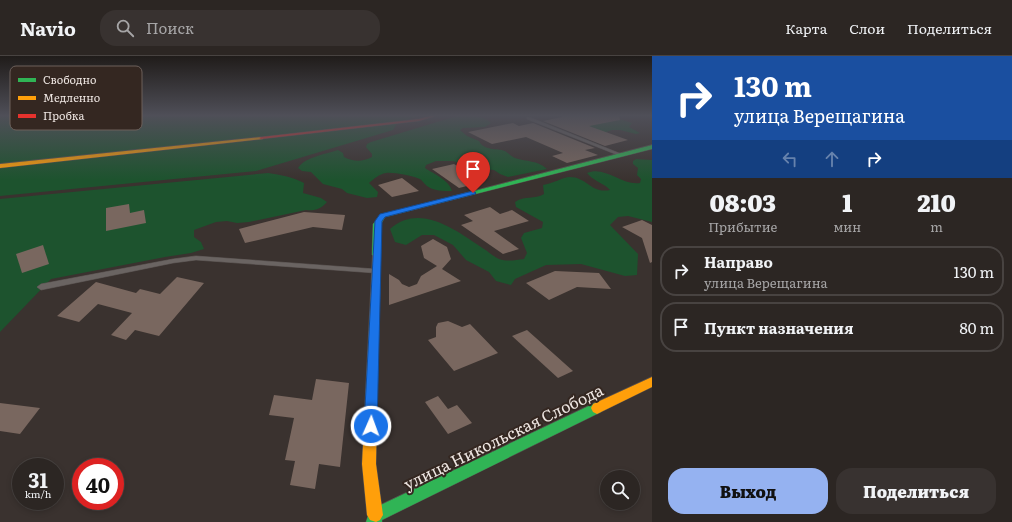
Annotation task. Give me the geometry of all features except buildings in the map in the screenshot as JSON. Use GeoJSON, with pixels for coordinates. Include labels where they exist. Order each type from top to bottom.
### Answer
{"type":"FeatureCollection","features":[{"type":"Feature","properties":{"kind":"street"},"geometry":{"type":"LineString","coordinates":[[0,166],[271,137]]}},
{"type":"Feature","properties":{"kind":"street"},"geometry":{"type":"LineString","coordinates":[[374,518],[369,464],[377,224],[383,216],[652,147]]}},
{"type":"Feature","properties":{"kind":"street","name":"улица Никольская Слобода"},"geometry":{"type":"LineString","coordinates":[[374,518],[652,382]]}},
{"type":"Feature","properties":{"kind":"lane"},"geometry":{"type":"LineString","coordinates":[[576,137],[622,155]]}},
{"type":"Feature","properties":{"kind":"lane"},"geometry":{"type":"LineString","coordinates":[[41,287],[173,261],[196,258],[376,271]]}},
{"type":"Feature","properties":{"kind":"green space"},"geometry":{"type":"Polygon","coordinates":[[[0,137],[370,137],[256,171],[0,196],[0,137]]]}},
{"type":"Feature","properties":{"kind":"green space"},"geometry":{"type":"Polygon","coordinates":[[[388,137],[469,137],[479,141],[487,148],[505,151],[515,158],[536,163],[547,169],[508,177],[494,170],[471,168],[453,161],[436,161],[426,165],[425,168],[445,180],[452,191],[442,191],[430,188],[420,179],[413,177],[386,173],[369,183],[378,192],[377,197],[367,198],[347,193],[342,189],[323,184],[311,172],[302,171],[298,168],[306,161],[338,150],[348,159],[355,161],[365,160],[372,157],[372,154],[366,147],[367,144],[388,137]]]}},
{"type":"Feature","properties":{"kind":"green space"},"geometry":{"type":"Polygon","coordinates":[[[636,159],[652,160],[652,222],[628,216],[618,217],[610,225],[638,254],[637,275],[625,276],[581,264],[546,265],[515,279],[511,285],[496,281],[489,272],[466,260],[453,245],[434,235],[422,235],[406,245],[395,242],[390,229],[402,221],[414,218],[426,219],[438,222],[462,234],[499,259],[508,261],[524,259],[527,253],[521,238],[524,233],[542,228],[543,222],[516,207],[515,202],[522,199],[541,196],[544,194],[543,185],[567,177],[581,180],[598,190],[610,190],[587,173],[594,171],[607,173],[627,182],[640,183],[641,179],[637,175],[638,168],[633,164],[633,161],[636,159]]]}},
{"type":"Feature","properties":{"kind":"green space"},"geometry":{"type":"Polygon","coordinates":[[[268,173],[287,176],[300,181],[304,183],[303,193],[321,198],[327,202],[315,210],[306,210],[249,222],[216,222],[194,230],[194,237],[201,242],[204,249],[191,253],[51,279],[0,332],[0,199],[268,173]]]}},
{"type":"Feature","properties":{"kind":"traffic: fast"},"geometry":{"type":"LineString","coordinates":[[376,255],[377,224],[383,216],[652,147]]}},
{"type":"Feature","properties":{"kind":"traffic: fast"},"geometry":{"type":"LineString","coordinates":[[374,522],[375,515],[597,408]]}},
{"type":"Feature","properties":{"kind":"traffic: slow"},"geometry":{"type":"LineString","coordinates":[[0,166],[261,138]]}},
{"type":"Feature","properties":{"kind":"traffic: slow"},"geometry":{"type":"LineString","coordinates":[[375,515],[369,464],[376,255]]}},
{"type":"Feature","properties":{"kind":"traffic: slow"},"geometry":{"type":"LineString","coordinates":[[597,408],[652,382]]}},
{"type":"Feature","properties":{"kind":"traffic: jam"},"geometry":{"type":"LineString","coordinates":[[261,138],[272,137]]}},
{"type":"Feature","properties":{"kind":"route"},"geometry":{"type":"LineString","coordinates":[[371,426],[378,221],[383,216],[473,193]]}}]}
